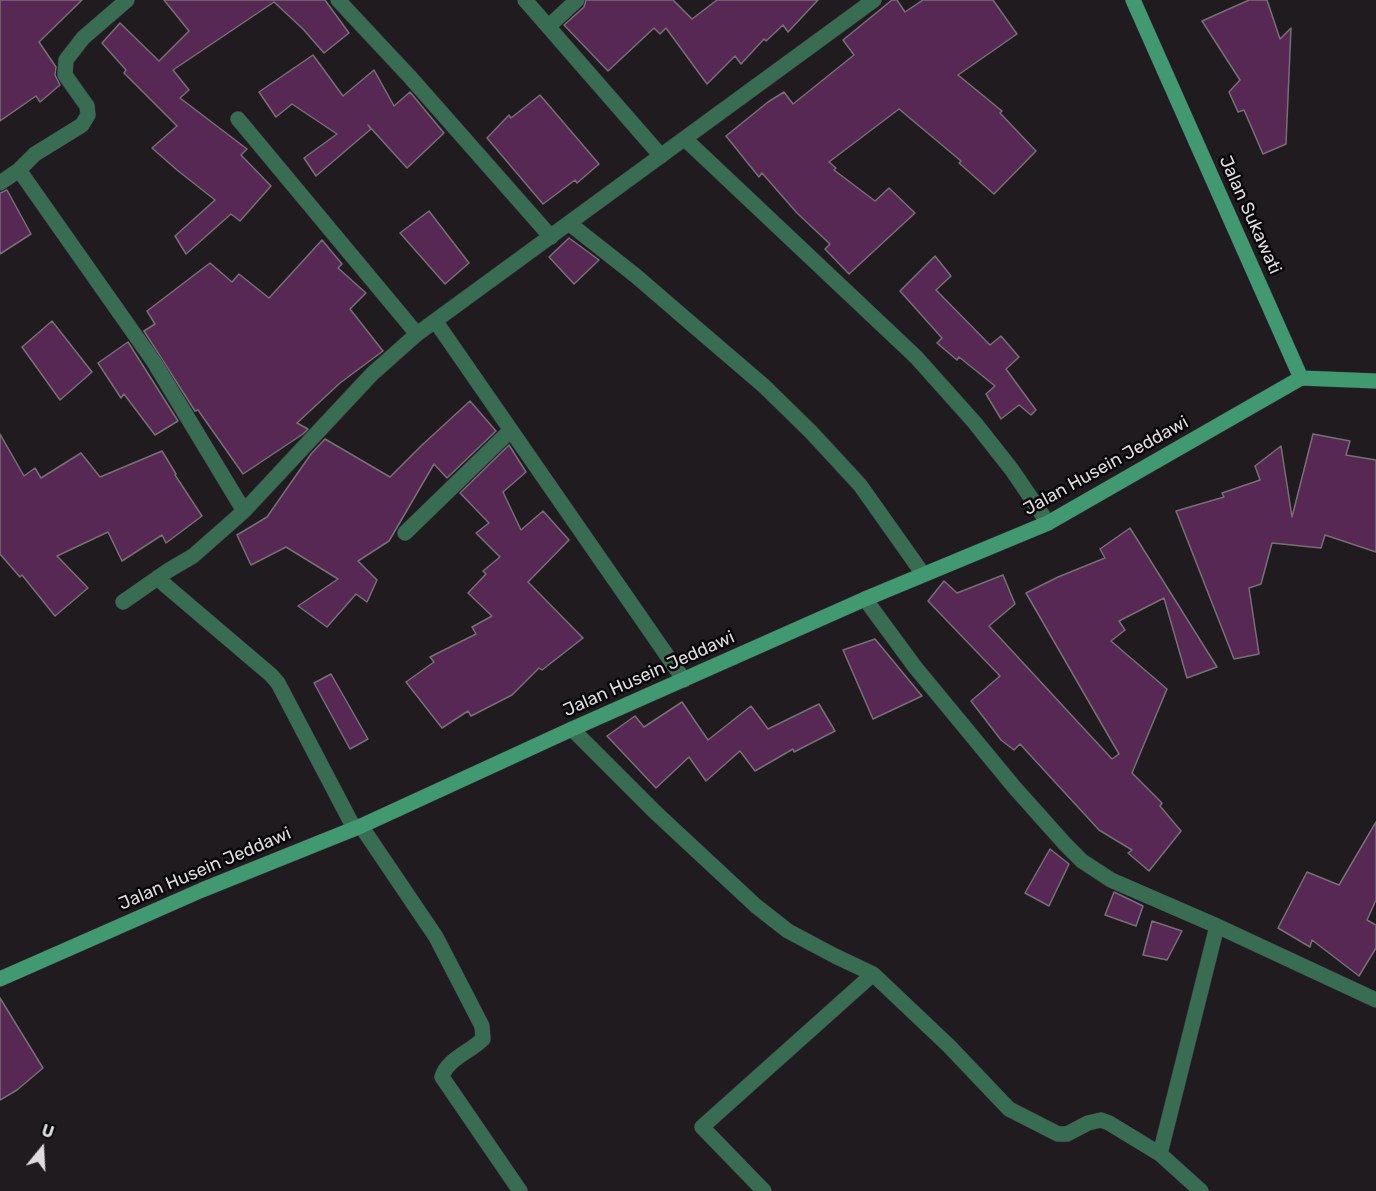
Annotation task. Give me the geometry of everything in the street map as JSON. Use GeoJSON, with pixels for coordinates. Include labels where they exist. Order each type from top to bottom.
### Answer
{"type":"FeatureCollection","features":[{"type":"Feature","properties":{"kind":"street"},"geometry":{"type":"LineString","coordinates":[[0,183],[19,170],[34,154],[82,125],[87,118],[87,106],[65,75],[65,63],[84,38],[127,0]]}},
{"type":"Feature","properties":{"kind":"street"},"geometry":{"type":"LineString","coordinates":[[338,0],[418,86],[551,237]]}},
{"type":"Feature","properties":{"kind":"street"},"geometry":{"type":"LineString","coordinates":[[525,0],[661,156]]}},
{"type":"Feature","properties":{"kind":"street"},"geometry":{"type":"LineString","coordinates":[[549,26],[577,0]]}},
{"type":"Feature","properties":{"kind":"street"},"geometry":{"type":"LineString","coordinates":[[123,602],[193,556],[244,511],[372,374],[417,334],[874,0]]}},
{"type":"Feature","properties":{"kind":"street","name":"Jalan Sukawati"},"geometry":{"type":"LineString","coordinates":[[1133,0],[1301,378]]}},
{"type":"Feature","properties":{"kind":"street"},"geometry":{"type":"LineString","coordinates":[[238,119],[417,334]]}},
{"type":"Feature","properties":{"kind":"street"},"geometry":{"type":"LineString","coordinates":[[685,139],[916,357],[975,423],[1012,470],[1048,523]]}},
{"type":"Feature","properties":{"kind":"street"},"geometry":{"type":"LineString","coordinates":[[19,170],[154,362],[244,511]]}},
{"type":"Feature","properties":{"kind":"street"},"geometry":{"type":"LineString","coordinates":[[570,224],[636,276],[764,386],[812,432],[860,484],[923,574]]}},
{"type":"Feature","properties":{"kind":"street"},"geometry":{"type":"LineString","coordinates":[[436,322],[684,680]]}},
{"type":"Feature","properties":{"kind":"street"},"geometry":{"type":"LineString","coordinates":[[1301,378],[1376,381]]}},
{"type":"Feature","properties":{"kind":"street","name":"Jalan Husein Jeddawi"},"geometry":{"type":"LineString","coordinates":[[0,979],[191,895],[358,827],[865,599],[1048,523],[1301,378]]}},
{"type":"Feature","properties":{"kind":"street"},"geometry":{"type":"LineString","coordinates":[[405,533],[511,430]]}},
{"type":"Feature","properties":{"kind":"street"},"geometry":{"type":"LineString","coordinates":[[158,578],[278,683],[358,827],[436,937],[483,1026],[483,1039],[473,1049],[450,1063],[445,1068],[442,1077],[520,1191]]}},
{"type":"Feature","properties":{"kind":"street"},"geometry":{"type":"LineString","coordinates":[[865,599],[915,667],[1015,788],[1082,861],[1111,880],[1217,926],[1376,1000]]}},
{"type":"Feature","properties":{"kind":"street"},"geometry":{"type":"LineString","coordinates":[[572,729],[655,812],[756,906],[788,931],[873,974],[949,1046],[1009,1109],[1058,1134],[1067,1134],[1088,1123],[1101,1120],[1109,1123],[1160,1154],[1201,1191]]}},
{"type":"Feature","properties":{"kind":"street"},"geometry":{"type":"LineString","coordinates":[[1160,1154],[1217,926]]}},
{"type":"Feature","properties":{"kind":"street"},"geometry":{"type":"LineString","coordinates":[[764,1191],[702,1127],[873,974]]}},
{"type":"Feature","properties":{"kind":"building"},"geometry":{"type":"Polygon","coordinates":[[[0,0],[82,0],[39,42],[56,67],[55,75],[60,85],[40,102],[36,96],[0,121],[0,0]]]}},
{"type":"Feature","properties":{"kind":"building"},"geometry":{"type":"Polygon","coordinates":[[[164,0],[325,0],[349,33],[324,53],[303,29],[274,2],[173,70],[189,90],[180,98],[247,149],[241,155],[271,186],[240,221],[231,214],[186,254],[175,236],[215,200],[152,148],[177,126],[124,73],[126,70],[102,43],[120,23],[159,61],[189,31],[164,0]]]}},
{"type":"Feature","properties":{"kind":"building"},"geometry":{"type":"Polygon","coordinates":[[[586,0],[673,0],[692,19],[717,0],[818,0],[788,32],[783,25],[766,41],[764,39],[741,64],[735,56],[707,84],[666,28],[660,34],[654,28],[608,71],[564,25],[584,7],[586,0]]]}},
{"type":"Feature","properties":{"kind":"building"},"geometry":{"type":"Polygon","coordinates":[[[892,0],[897,0],[905,12],[923,0],[993,0],[1017,34],[958,75],[1002,111],[1000,113],[1036,151],[994,194],[959,163],[961,161],[899,109],[829,162],[836,168],[834,170],[875,201],[889,188],[915,213],[849,274],[825,249],[830,244],[797,213],[762,173],[759,177],[726,136],[784,92],[793,104],[854,55],[843,40],[892,0]]]}},
{"type":"Feature","properties":{"kind":"building"},"geometry":{"type":"Polygon","coordinates":[[[1249,0],[1267,0],[1280,39],[1291,28],[1286,144],[1263,154],[1244,110],[1238,112],[1229,92],[1240,80],[1202,21],[1249,0]]]}},
{"type":"Feature","properties":{"kind":"building"},"geometry":{"type":"Polygon","coordinates":[[[313,55],[343,96],[374,70],[394,106],[410,92],[444,133],[407,168],[368,125],[371,129],[316,176],[304,158],[337,134],[292,104],[276,117],[259,92],[313,55]]]}},
{"type":"Feature","properties":{"kind":"building"},"geometry":{"type":"Polygon","coordinates":[[[540,95],[599,164],[577,183],[575,180],[543,204],[487,138],[509,115],[511,118],[540,95]]]}},
{"type":"Feature","properties":{"kind":"building"},"geometry":{"type":"Polygon","coordinates":[[[7,190],[31,234],[0,254],[0,193],[7,190]]]}},
{"type":"Feature","properties":{"kind":"building"},"geometry":{"type":"Polygon","coordinates":[[[429,211],[469,263],[445,284],[400,233],[429,211]]]}},
{"type":"Feature","properties":{"kind":"building"},"geometry":{"type":"Polygon","coordinates":[[[569,238],[599,260],[574,284],[549,257],[569,238]]]}},
{"type":"Feature","properties":{"kind":"building"},"geometry":{"type":"Polygon","coordinates":[[[322,240],[342,264],[338,268],[366,293],[350,309],[383,351],[340,383],[297,423],[308,429],[303,434],[243,474],[198,410],[195,411],[144,331],[155,324],[147,311],[210,263],[232,282],[239,274],[269,298],[322,240]]]}},
{"type":"Feature","properties":{"kind":"building"},"geometry":{"type":"Polygon","coordinates":[[[935,256],[951,276],[936,290],[990,345],[1001,336],[1019,357],[1006,369],[1036,410],[1031,415],[1019,405],[1001,419],[986,394],[995,386],[959,357],[957,360],[937,343],[942,338],[900,291],[935,256]]]}},
{"type":"Feature","properties":{"kind":"building"},"geometry":{"type":"Polygon","coordinates":[[[52,321],[92,372],[60,400],[22,347],[52,321]]]}},
{"type":"Feature","properties":{"kind":"building"},"geometry":{"type":"Polygon","coordinates":[[[128,342],[178,421],[155,435],[124,394],[121,398],[98,363],[128,342]]]}},
{"type":"Feature","properties":{"kind":"building"},"geometry":{"type":"Polygon","coordinates":[[[470,401],[496,431],[447,478],[434,464],[389,541],[358,561],[377,580],[367,602],[356,594],[327,627],[298,606],[338,579],[286,547],[251,565],[237,535],[267,517],[311,454],[325,439],[390,477],[470,401]]]}},
{"type":"Feature","properties":{"kind":"building"},"geometry":{"type":"Polygon","coordinates":[[[0,434],[24,476],[35,468],[41,478],[81,453],[100,477],[162,451],[202,516],[166,543],[162,535],[122,561],[108,532],[57,556],[88,588],[55,616],[22,575],[20,577],[0,554],[0,434]]]}},
{"type":"Feature","properties":{"kind":"building"},"geometry":{"type":"Polygon","coordinates":[[[1313,434],[1350,441],[1346,455],[1376,460],[1376,552],[1325,535],[1321,548],[1272,543],[1261,584],[1249,588],[1259,654],[1234,659],[1176,511],[1224,497],[1222,493],[1260,480],[1255,466],[1281,446],[1292,517],[1313,434]]]}},
{"type":"Feature","properties":{"kind":"building"},"geometry":{"type":"Polygon","coordinates":[[[509,445],[526,472],[503,492],[521,530],[543,511],[569,540],[528,582],[583,638],[542,670],[539,668],[512,695],[471,716],[468,711],[442,728],[406,682],[434,662],[430,657],[476,634],[472,627],[492,616],[468,593],[486,574],[483,571],[500,557],[476,533],[489,523],[460,493],[509,445]]]}},
{"type":"Feature","properties":{"kind":"building"},"geometry":{"type":"Polygon","coordinates":[[[1130,528],[1217,667],[1187,678],[1164,598],[1119,621],[1125,630],[1111,641],[1167,689],[1132,773],[1162,803],[1160,806],[1181,831],[1149,871],[1128,853],[1132,850],[1099,830],[1020,744],[1014,750],[1001,740],[971,701],[1000,676],[928,601],[944,581],[957,593],[1003,575],[1015,604],[989,626],[1112,759],[1119,754],[1026,593],[1105,558],[1100,549],[1130,528]]]}},
{"type":"Feature","properties":{"kind":"building"},"geometry":{"type":"Polygon","coordinates":[[[875,639],[922,696],[873,719],[843,650],[875,639]]]}},
{"type":"Feature","properties":{"kind":"building"},"geometry":{"type":"Polygon","coordinates":[[[331,674],[368,739],[350,749],[314,683],[331,674]]]}},
{"type":"Feature","properties":{"kind":"building"},"geometry":{"type":"Polygon","coordinates":[[[682,702],[708,740],[751,706],[768,729],[819,704],[835,731],[794,752],[793,749],[755,771],[740,751],[706,781],[689,757],[656,788],[607,736],[635,716],[644,727],[682,702]]]}},
{"type":"Feature","properties":{"kind":"building"},"geometry":{"type":"Polygon","coordinates":[[[1376,822],[1376,900],[1367,920],[1376,925],[1376,948],[1359,976],[1312,940],[1310,947],[1278,928],[1307,872],[1339,885],[1376,822]]]}},
{"type":"Feature","properties":{"kind":"building"},"geometry":{"type":"Polygon","coordinates":[[[1050,849],[1069,864],[1049,906],[1025,893],[1050,849]]]}},
{"type":"Feature","properties":{"kind":"building"},"geometry":{"type":"Polygon","coordinates":[[[1114,892],[1143,906],[1136,926],[1105,915],[1114,892]]]}},
{"type":"Feature","properties":{"kind":"building"},"geometry":{"type":"Polygon","coordinates":[[[1152,921],[1182,931],[1167,960],[1143,955],[1152,921]]]}},
{"type":"Feature","properties":{"kind":"building"},"geometry":{"type":"Polygon","coordinates":[[[0,998],[43,1068],[17,1090],[0,1100],[0,998]]]}}]}
